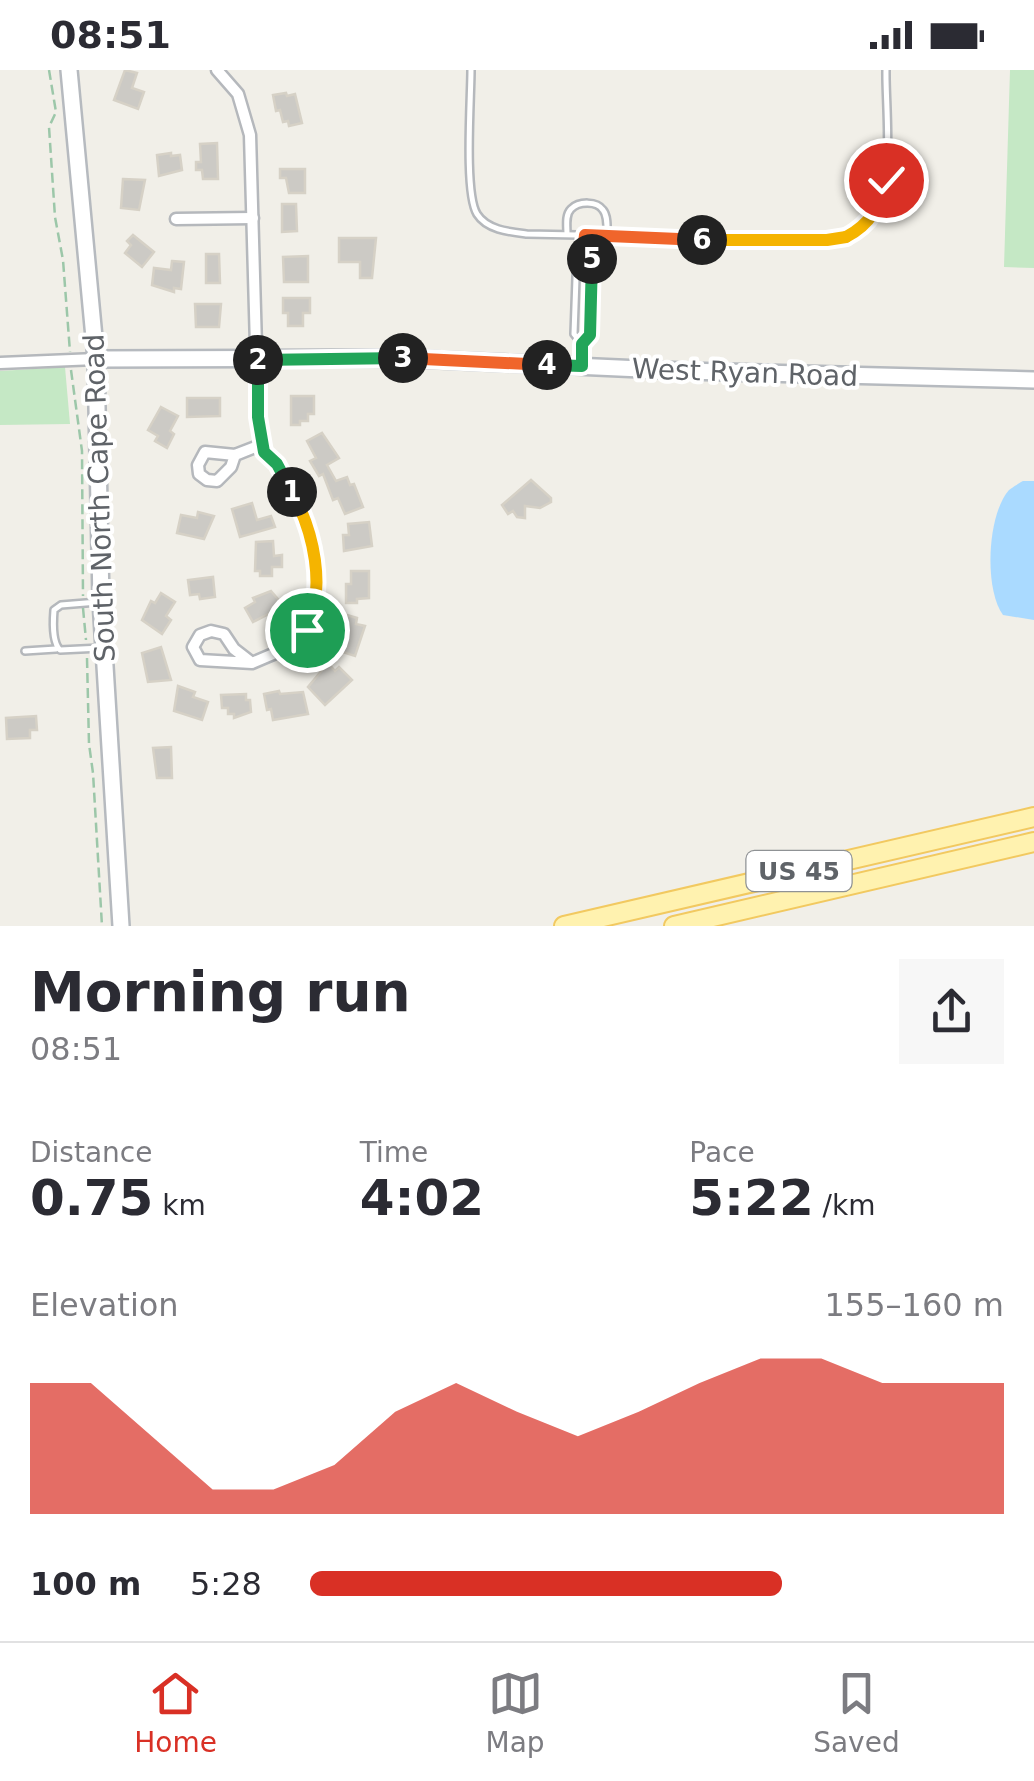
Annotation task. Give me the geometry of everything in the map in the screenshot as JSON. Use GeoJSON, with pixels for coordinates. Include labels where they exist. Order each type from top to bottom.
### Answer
{"type":"FeatureCollection","features":[{"type":"Feature","properties":{"kind":"main road","name":"US 45"},"geometry":{"type":"LineString","coordinates":[[564,926],[1034,817]]}},
{"type":"Feature","properties":{"kind":"main road","name":"US 45"},"geometry":{"type":"LineString","coordinates":[[674,926],[1034,842]]}},
{"type":"Feature","properties":{"kind":"street","name":"South North Cape Road"},"geometry":{"type":"LineString","coordinates":[[69,70],[96,359],[101,601],[122,926]]}},
{"type":"Feature","properties":{"kind":"street"},"geometry":{"type":"LineString","coordinates":[[217,70],[238,94],[250,136],[262,444],[306,518],[314,546],[315,613],[307,630],[292,646],[252,663],[200,660],[193,648],[200,634],[224,634],[234,649],[252,663]]}},
{"type":"Feature","properties":{"kind":"street"},"geometry":{"type":"LineString","coordinates":[[176,219],[252,218]]}},
{"type":"Feature","properties":{"kind":"street","name":"West Ryan Road"},"geometry":{"type":"LineString","coordinates":[[96,359],[396,358],[1034,380]]}},
{"type":"Feature","properties":{"kind":"street"},"geometry":{"type":"LineString","coordinates":[[0,363],[96,359]]}},
{"type":"Feature","properties":{"kind":"street"},"geometry":{"type":"LineString","coordinates":[[235,455],[262,444]]}},
{"type":"Feature","properties":{"kind":"lane"},"geometry":{"type":"LineString","coordinates":[[471,70],[471,194],[477,214],[493,228],[608,236],[827,240],[849,236],[866,224],[878,208],[886,180],[886,70]]}},
{"type":"Feature","properties":{"kind":"lane"},"geometry":{"type":"LineString","coordinates":[[567,234],[567,217],[572,208],[592,203],[603,208],[608,236]]}},
{"type":"Feature","properties":{"kind":"lane"},"geometry":{"type":"LineString","coordinates":[[582,366],[582,344],[574,334],[577,250],[585,235]]}},
{"type":"Feature","properties":{"kind":"lane"},"geometry":{"type":"LineString","coordinates":[[582,344],[590,335],[592,250],[584,243]]}},
{"type":"Feature","properties":{"kind":"lane"},"geometry":{"type":"LineString","coordinates":[[59,649],[54,616],[57,607],[101,601]]}},
{"type":"Feature","properties":{"kind":"lane"},"geometry":{"type":"LineString","coordinates":[[25,652],[104,648]]}},
{"type":"Feature","properties":{"kind":"path"},"geometry":{"type":"LineString","coordinates":[[49,70],[56,112],[49,128],[55,216],[70,352]]}},
{"type":"Feature","properties":{"kind":"green space"},"geometry":{"type":"Polygon","coordinates":[[[1010,70],[1034,70],[1034,268],[1004,267],[1010,70]]]}},
{"type":"Feature","properties":{"kind":"green space"},"geometry":{"type":"Polygon","coordinates":[[[65,367],[70,424],[0,425],[0,371],[65,367]]]}},
{"type":"Feature","properties":{"kind":"water"},"geometry":{"type":"Polygon","coordinates":[[[1023,481],[1034,481],[1034,620],[1003,615],[991,571],[996,516],[1009,490],[1023,481]]]}},
{"type":"Feature","properties":{"kind":"building"},"geometry":{"type":"Polygon","coordinates":[[[125,70],[137,73],[132,88],[144,92],[138,109],[114,100],[125,70]]]}},
{"type":"Feature","properties":{"kind":"building"},"geometry":{"type":"Polygon","coordinates":[[[295,94],[302,123],[289,126],[288,121],[283,122],[280,110],[276,111],[273,95],[295,94]]]}},
{"type":"Feature","properties":{"kind":"building"},"geometry":{"type":"Polygon","coordinates":[[[217,143],[218,179],[203,179],[202,170],[196,170],[196,162],[201,162],[200,144],[217,143]]]}},
{"type":"Feature","properties":{"kind":"building"},"geometry":{"type":"Polygon","coordinates":[[[157,155],[180,155],[182,170],[159,176],[157,155]]]}},
{"type":"Feature","properties":{"kind":"building"},"geometry":{"type":"Polygon","coordinates":[[[280,169],[305,169],[305,193],[289,193],[286,178],[280,178],[280,169]]]}},
{"type":"Feature","properties":{"kind":"building"},"geometry":{"type":"Polygon","coordinates":[[[123,179],[145,180],[139,210],[121,208],[123,179]]]}},
{"type":"Feature","properties":{"kind":"building"},"geometry":{"type":"Polygon","coordinates":[[[282,204],[296,204],[297,231],[282,232],[282,204]]]}},
{"type":"Feature","properties":{"kind":"building"},"geometry":{"type":"Polygon","coordinates":[[[133,235],[154,252],[142,267],[125,253],[131,245],[127,241],[133,235]]]}},
{"type":"Feature","properties":{"kind":"building"},"geometry":{"type":"Polygon","coordinates":[[[339,238],[376,238],[372,278],[360,278],[360,262],[339,262],[339,238]]]}},
{"type":"Feature","properties":{"kind":"building"},"geometry":{"type":"Polygon","coordinates":[[[206,254],[219,254],[220,283],[206,283],[206,254]]]}},
{"type":"Feature","properties":{"kind":"building"},"geometry":{"type":"Polygon","coordinates":[[[308,256],[308,282],[284,282],[283,257],[308,256]]]}},
{"type":"Feature","properties":{"kind":"building"},"geometry":{"type":"Polygon","coordinates":[[[172,261],[184,262],[181,289],[174,288],[174,292],[152,285],[154,268],[171,270],[172,261]]]}},
{"type":"Feature","properties":{"kind":"building"},"geometry":{"type":"Polygon","coordinates":[[[283,298],[310,298],[310,313],[303,313],[303,326],[288,326],[283,298]]]}},
{"type":"Feature","properties":{"kind":"building"},"geometry":{"type":"Polygon","coordinates":[[[195,304],[221,304],[219,327],[196,327],[195,304]]]}},
{"type":"Feature","properties":{"kind":"building"},"geometry":{"type":"Polygon","coordinates":[[[291,396],[314,396],[314,414],[308,414],[308,421],[300,421],[300,425],[291,425],[291,396]]]}},
{"type":"Feature","properties":{"kind":"building"},"geometry":{"type":"Polygon","coordinates":[[[187,398],[220,398],[220,416],[187,417],[187,398]]]}},
{"type":"Feature","properties":{"kind":"building"},"geometry":{"type":"Polygon","coordinates":[[[161,407],[178,416],[167,448],[155,441],[158,436],[148,430],[161,407]]]}},
{"type":"Feature","properties":{"kind":"building"},"geometry":{"type":"Polygon","coordinates":[[[322,433],[339,458],[327,465],[336,481],[347,477],[350,485],[354,484],[363,507],[345,514],[338,498],[333,500],[323,474],[319,476],[310,461],[316,458],[307,441],[322,433]]]}},
{"type":"Feature","properties":{"kind":"building"},"geometry":{"type":"Polygon","coordinates":[[[531,480],[551,502],[540,508],[525,506],[525,518],[517,517],[513,511],[508,514],[502,505],[531,480]]]}},
{"type":"Feature","properties":{"kind":"building"},"geometry":{"type":"Polygon","coordinates":[[[252,503],[257,520],[271,516],[275,527],[240,537],[232,509],[252,503]]]}},
{"type":"Feature","properties":{"kind":"building"},"geometry":{"type":"Polygon","coordinates":[[[198,512],[214,516],[204,539],[177,533],[181,515],[197,518],[198,512]]]}},
{"type":"Feature","properties":{"kind":"building"},"geometry":{"type":"Polygon","coordinates":[[[369,522],[372,546],[344,551],[343,535],[349,535],[348,524],[369,522]]]}},
{"type":"Feature","properties":{"kind":"building"},"geometry":{"type":"Polygon","coordinates":[[[273,541],[274,556],[282,555],[282,567],[272,567],[272,576],[260,576],[260,571],[255,571],[256,542],[273,541]]]}},
{"type":"Feature","properties":{"kind":"building"},"geometry":{"type":"Polygon","coordinates":[[[351,571],[369,571],[369,598],[357,599],[357,603],[346,603],[351,571]]]}},
{"type":"Feature","properties":{"kind":"building"},"geometry":{"type":"Polygon","coordinates":[[[213,577],[215,597],[200,599],[199,594],[190,595],[188,580],[213,577]]]}},
{"type":"Feature","properties":{"kind":"building"},"geometry":{"type":"Polygon","coordinates":[[[271,591],[284,606],[253,622],[245,608],[255,602],[253,598],[271,591]]]}},
{"type":"Feature","properties":{"kind":"building"},"geometry":{"type":"Polygon","coordinates":[[[161,593],[175,602],[166,616],[171,620],[162,634],[142,620],[151,601],[155,603],[161,593]]]}},
{"type":"Feature","properties":{"kind":"building"},"geometry":{"type":"Polygon","coordinates":[[[347,615],[365,626],[355,656],[336,650],[347,615]]]}},
{"type":"Feature","properties":{"kind":"building"},"geometry":{"type":"Polygon","coordinates":[[[161,647],[171,680],[148,682],[142,653],[161,647]]]}},
{"type":"Feature","properties":{"kind":"building"},"geometry":{"type":"Polygon","coordinates":[[[328,663],[335,671],[339,667],[352,680],[325,705],[308,687],[328,663]]]}},
{"type":"Feature","properties":{"kind":"building"},"geometry":{"type":"Polygon","coordinates":[[[178,686],[208,702],[202,720],[174,711],[178,686]]]}},
{"type":"Feature","properties":{"kind":"building"},"geometry":{"type":"Polygon","coordinates":[[[303,692],[308,714],[273,720],[264,694],[303,692]]]}},
{"type":"Feature","properties":{"kind":"building"},"geometry":{"type":"Polygon","coordinates":[[[246,694],[251,712],[234,718],[234,714],[228,714],[228,708],[222,708],[221,695],[246,694]]]}},
{"type":"Feature","properties":{"kind":"building"},"geometry":{"type":"Polygon","coordinates":[[[36,716],[37,730],[30,730],[30,738],[7,739],[6,718],[36,716]]]}},
{"type":"Feature","properties":{"kind":"building"},"geometry":{"type":"Polygon","coordinates":[[[171,747],[172,778],[157,778],[153,748],[171,747]]]}},
{"type":"Feature","properties":{"kind":"route"},"geometry":{"type":"LineString","coordinates":[[307,630],[315,613],[314,546],[306,518],[277,464],[264,452],[256,360],[396,358],[582,366],[582,344],[590,335],[592,250],[584,243],[585,235],[694,240],[827,240],[849,236],[866,224],[878,208],[886,180]]}}]}
